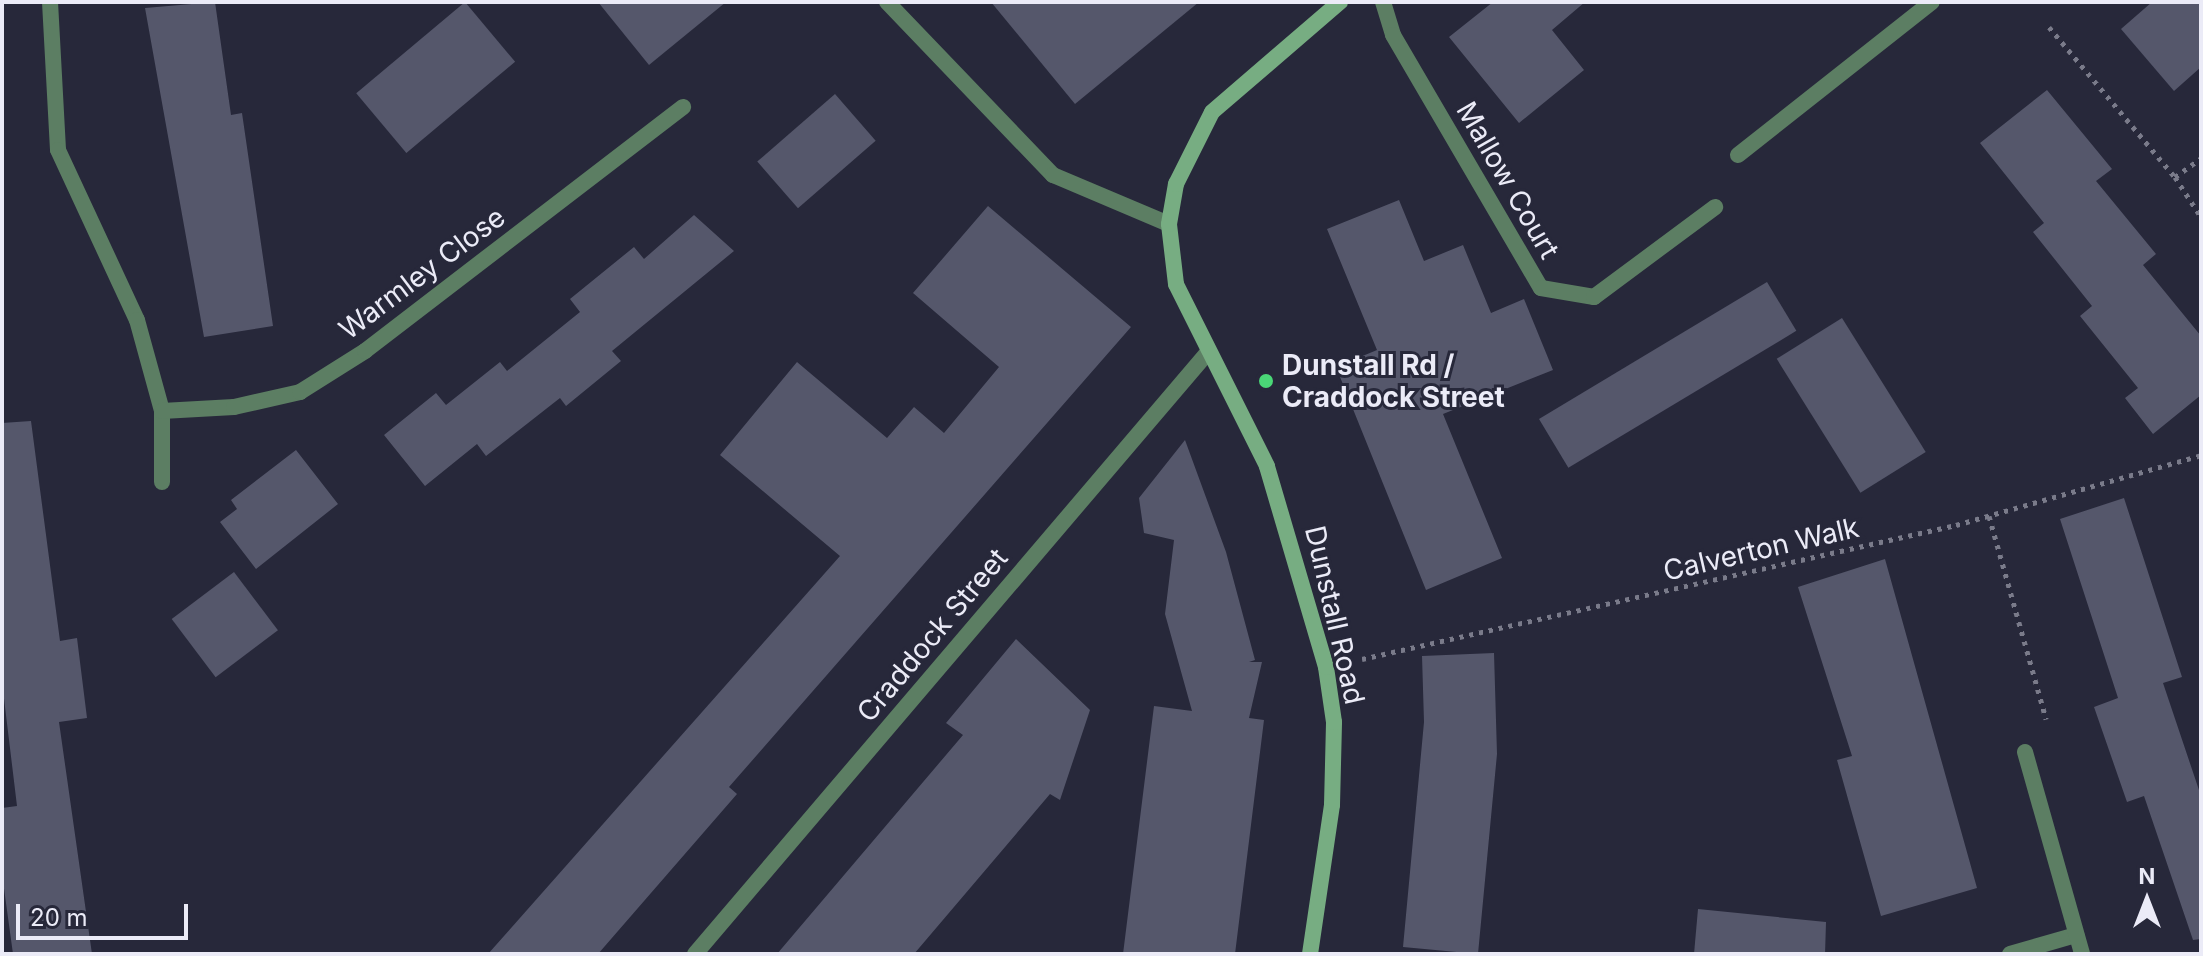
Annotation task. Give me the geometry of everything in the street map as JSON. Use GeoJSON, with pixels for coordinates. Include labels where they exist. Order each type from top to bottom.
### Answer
{"type":"FeatureCollection","features":[{"type":"Feature","properties":{"kind":"street"},"geometry":{"type":"LineString","coordinates":[[50,2],[58,150],[137,320],[162,411],[162,482]]}},
{"type":"Feature","properties":{"kind":"street"},"geometry":{"type":"LineString","coordinates":[[887,2],[1053,175],[1169,224]]}},
{"type":"Feature","properties":{"kind":"street","name":"Dunstall Road"},"geometry":{"type":"LineString","coordinates":[[1310,954],[1332,805],[1334,722],[1326,667],[1267,466],[1176,284],[1169,224],[1176,184],[1212,112],[1340,2]]}},
{"type":"Feature","properties":{"kind":"street","name":"Mallow Court"},"geometry":{"type":"LineString","coordinates":[[1383,2],[1393,35],[1541,288],[1594,297],[1715,207]]}},
{"type":"Feature","properties":{"kind":"street"},"geometry":{"type":"LineString","coordinates":[[1738,155],[1932,2]]}},
{"type":"Feature","properties":{"kind":"street","name":"Warmley Close"},"geometry":{"type":"LineString","coordinates":[[162,411],[234,407],[300,392],[376,342],[683,107]]}},
{"type":"Feature","properties":{"kind":"street","name":"Craddock Street"},"geometry":{"type":"LineString","coordinates":[[695,954],[1209,351]]}},
{"type":"Feature","properties":{"kind":"street"},"geometry":{"type":"LineString","coordinates":[[2025,752],[2082,954]]}},
{"type":"Feature","properties":{"kind":"street"},"geometry":{"type":"LineString","coordinates":[[2010,954],[2076,935]]}},
{"type":"Feature","properties":{"kind":"path"},"geometry":{"type":"LineString","coordinates":[[2049,27],[2175,177],[2201,217]]}},
{"type":"Feature","properties":{"kind":"path"},"geometry":{"type":"LineString","coordinates":[[2175,177],[2201,158]]}},
{"type":"Feature","properties":{"kind":"path","name":"Calverton Walk"},"geometry":{"type":"LineString","coordinates":[[1326,667],[1989,516],[2201,455]]}},
{"type":"Feature","properties":{"kind":"path"},"geometry":{"type":"LineString","coordinates":[[1989,516],[2053,744],[2025,752]]}},
{"type":"Feature","properties":{"kind":"building"},"geometry":{"type":"Polygon","coordinates":[[[215,2],[231,115],[242,113],[273,326],[204,337],[145,8],[215,2]]]}},
{"type":"Feature","properties":{"kind":"building"},"geometry":{"type":"Polygon","coordinates":[[[465,2],[515,62],[406,153],[356,93],[465,2]]]}},
{"type":"Feature","properties":{"kind":"building"},"geometry":{"type":"Polygon","coordinates":[[[598,2],[726,2],[649,65],[598,2]]]}},
{"type":"Feature","properties":{"kind":"building"},"geometry":{"type":"Polygon","coordinates":[[[991,2],[1199,2],[1075,104],[991,2]]]}},
{"type":"Feature","properties":{"kind":"building"},"geometry":{"type":"Polygon","coordinates":[[[1493,2],[1585,2],[1552,30],[1584,70],[1519,123],[1449,37],[1493,2]]]}},
{"type":"Feature","properties":{"kind":"building"},"geometry":{"type":"Polygon","coordinates":[[[2152,2],[2201,2],[2201,67],[2174,91],[2121,29],[2152,2]]]}},
{"type":"Feature","properties":{"kind":"building"},"geometry":{"type":"Polygon","coordinates":[[[2047,90],[2112,169],[2096,181],[2156,254],[2143,265],[2201,336],[2201,395],[2153,434],[2125,398],[2138,388],[2080,316],[2092,306],[2033,232],[2044,223],[1980,143],[2047,90]]]}},
{"type":"Feature","properties":{"kind":"building"},"geometry":{"type":"Polygon","coordinates":[[[835,94],[876,141],[798,208],[757,162],[835,94]]]}},
{"type":"Feature","properties":{"kind":"building"},"geometry":{"type":"Polygon","coordinates":[[[1399,200],[1424,261],[1463,245],[1491,313],[1524,299],[1553,370],[1443,414],[1502,558],[1426,590],[1336,367],[1377,350],[1327,229],[1399,200]]]}},
{"type":"Feature","properties":{"kind":"building"},"geometry":{"type":"Polygon","coordinates":[[[988,206],[1131,327],[729,787],[737,794],[598,954],[488,954],[840,556],[720,455],[797,362],[887,438],[914,407],[944,433],[999,367],[913,293],[988,206]]]}},
{"type":"Feature","properties":{"kind":"building"},"geometry":{"type":"Polygon","coordinates":[[[694,215],[734,251],[612,351],[621,361],[566,406],[560,398],[486,456],[477,444],[425,486],[384,435],[436,393],[446,405],[500,362],[507,371],[580,312],[570,299],[634,247],[644,259],[694,215]]]}},
{"type":"Feature","properties":{"kind":"building"},"geometry":{"type":"Polygon","coordinates":[[[1767,282],[1796,331],[1568,468],[1539,419],[1767,282]]]}},
{"type":"Feature","properties":{"kind":"building"},"geometry":{"type":"Polygon","coordinates":[[[1842,318],[1926,452],[1860,493],[1777,359],[1842,318]]]}},
{"type":"Feature","properties":{"kind":"building"},"geometry":{"type":"Polygon","coordinates":[[[31,421],[60,641],[77,638],[87,718],[59,722],[92,954],[13,954],[2,874],[2,808],[17,806],[2,682],[2,423],[31,421]]]}},
{"type":"Feature","properties":{"kind":"building"},"geometry":{"type":"Polygon","coordinates":[[[1185,440],[1226,552],[1255,660],[1249,662],[1262,662],[1249,718],[1264,720],[1235,954],[1123,954],[1154,706],[1192,711],[1165,614],[1174,540],[1144,533],[1139,498],[1185,440]]]}},
{"type":"Feature","properties":{"kind":"building"},"geometry":{"type":"Polygon","coordinates":[[[296,450],[338,504],[256,569],[220,522],[237,509],[231,500],[296,450]]]}},
{"type":"Feature","properties":{"kind":"building"},"geometry":{"type":"Polygon","coordinates":[[[2124,498],[2182,677],[2163,683],[2201,796],[2201,939],[2193,940],[2144,796],[2127,802],[2094,707],[2118,698],[2060,519],[2124,498]]]}},
{"type":"Feature","properties":{"kind":"building"},"geometry":{"type":"Polygon","coordinates":[[[1885,559],[1977,888],[1881,916],[1837,760],[1852,756],[1798,587],[1885,559]]]}},
{"type":"Feature","properties":{"kind":"building"},"geometry":{"type":"Polygon","coordinates":[[[234,572],[278,630],[216,677],[172,619],[234,572]]]}},
{"type":"Feature","properties":{"kind":"building"},"geometry":{"type":"Polygon","coordinates":[[[1016,639],[1090,710],[1060,800],[1050,794],[914,954],[777,954],[963,735],[946,723],[1016,639]]]}},
{"type":"Feature","properties":{"kind":"building"},"geometry":{"type":"Polygon","coordinates":[[[1494,653],[1497,754],[1478,954],[1403,947],[1424,722],[1422,656],[1494,653]]]}},
{"type":"Feature","properties":{"kind":"building"},"geometry":{"type":"Polygon","coordinates":[[[1698,909],[1826,922],[1825,954],[1694,954],[1698,909]]]}},
{"type":"Feature","properties":{"kind":"place","name":"Dunstall Rd / Craddock Street"},"geometry":{"type":"Point","coordinates":[1266,381]}}]}
